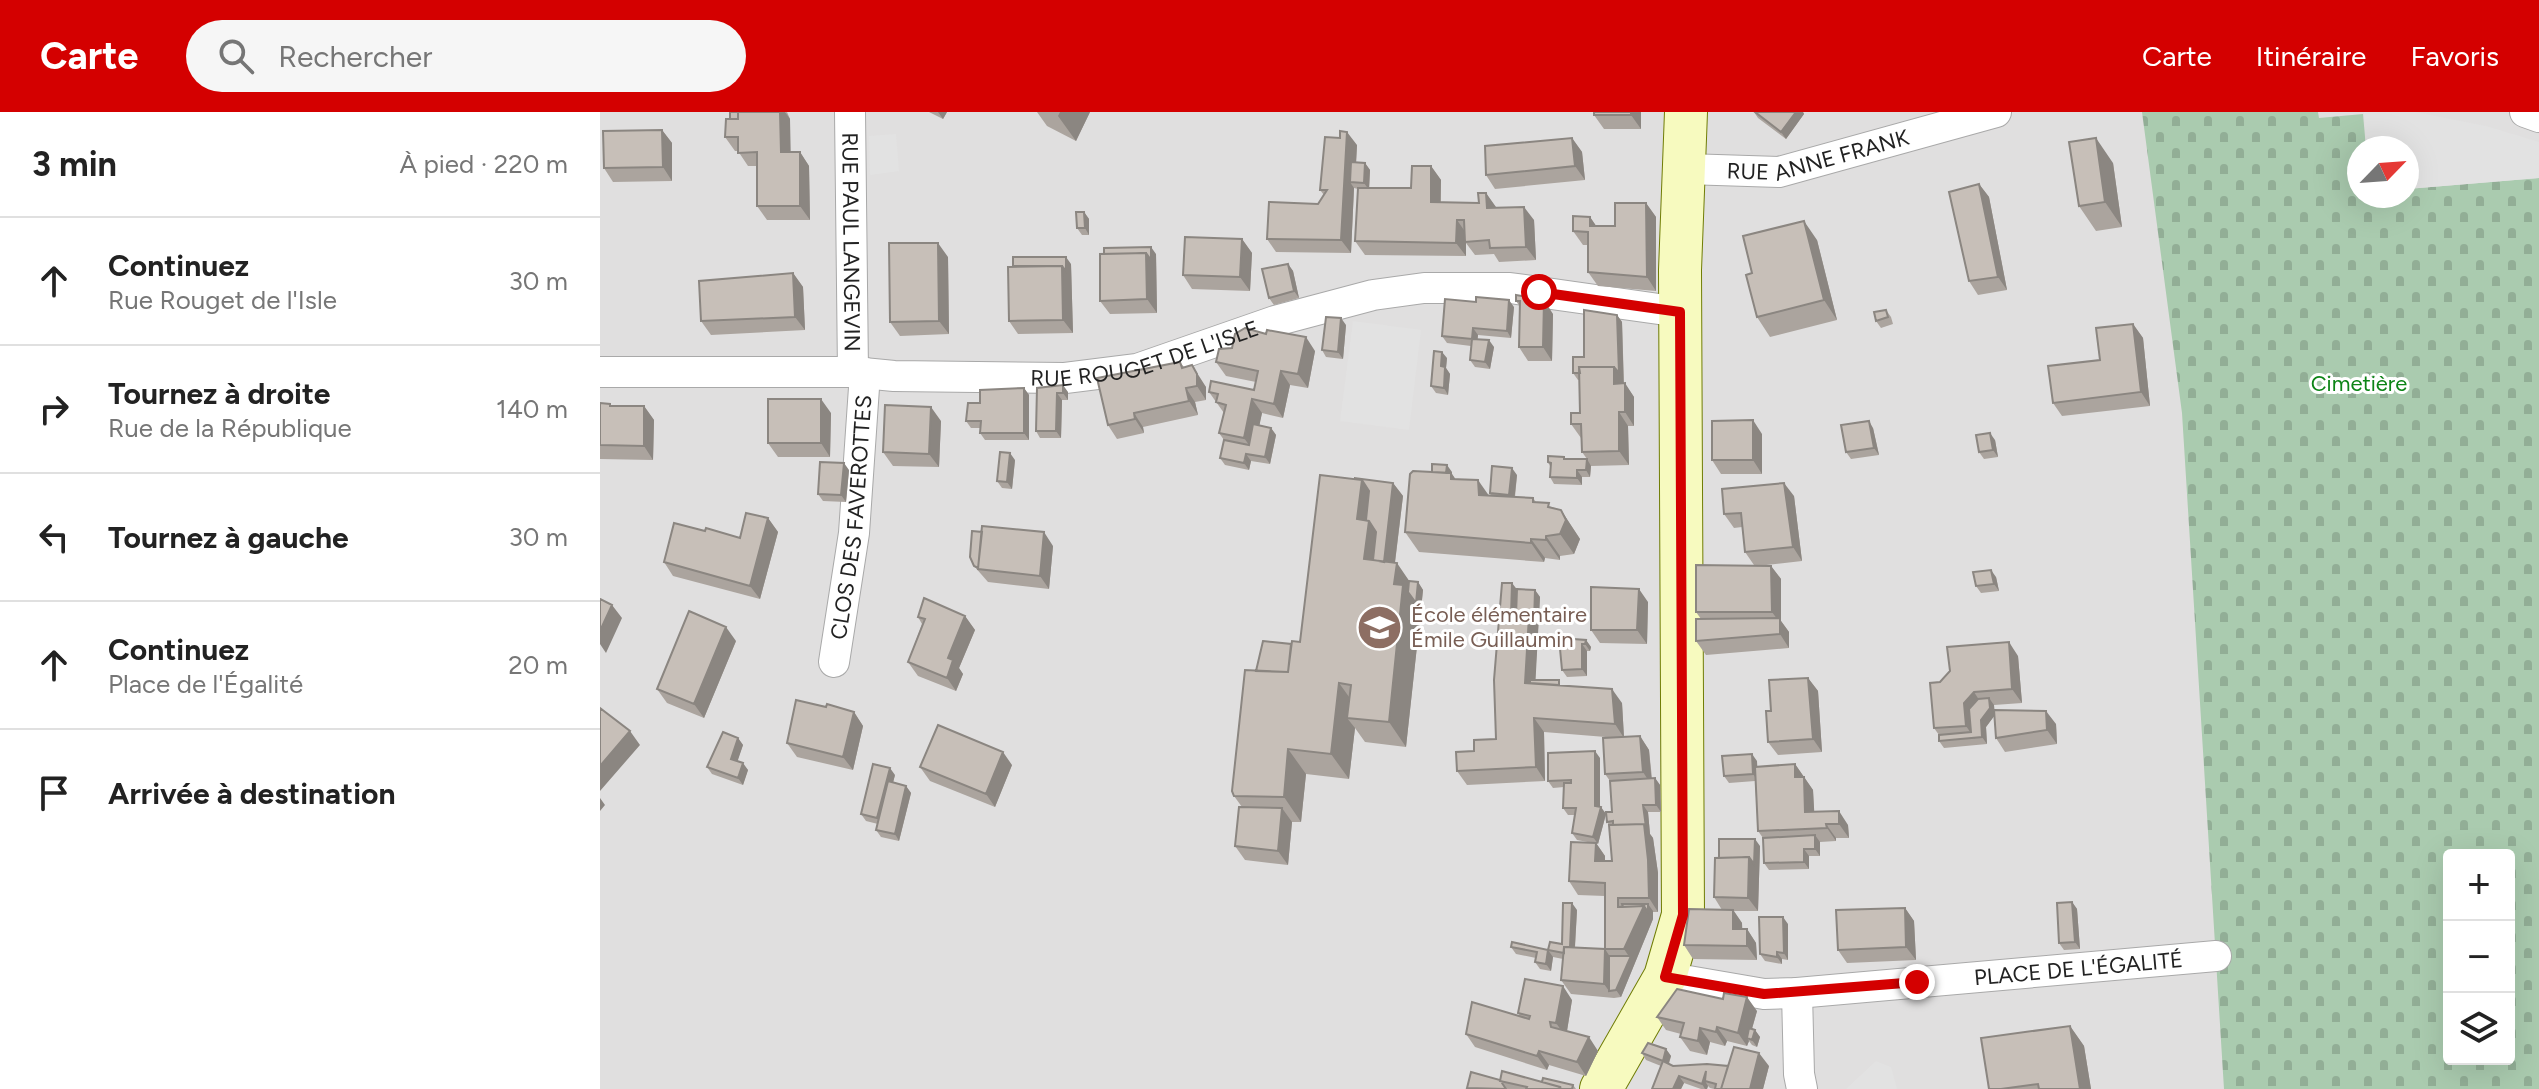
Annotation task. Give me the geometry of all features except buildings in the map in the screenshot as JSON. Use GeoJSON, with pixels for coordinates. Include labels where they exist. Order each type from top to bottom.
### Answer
{"type":"FeatureCollection","features":[{"type":"Feature","properties":{"kind":"street","name":"RUE PAUL LANGEVIN"},"geometry":{"type":"LineString","coordinates":[[850,112],[859,373]]}},
{"type":"Feature","properties":{"kind":"street"},"geometry":{"type":"LineString","coordinates":[[1601,1089],[1665,977],[1683,915],[1680,312],[1686,112]]}},
{"type":"Feature","properties":{"kind":"street","name":"RUE ANNE FRANK"},"geometry":{"type":"LineString","coordinates":[[1686,169],[1779,172],[1996,112]]}},
{"type":"Feature","properties":{"kind":"street"},"geometry":{"type":"LineString","coordinates":[[2525,112],[2539,117]]}},
{"type":"Feature","properties":{"kind":"street","name":"RUE ROUGET DE L'ISLE"},"geometry":{"type":"LineString","coordinates":[[600,372],[1065,378],[1137,369],[1275,321],[1373,295],[1424,288],[1510,288],[1680,312]]}},
{"type":"Feature","properties":{"kind":"street","name":"CLOS DES FAVEROTTES"},"geometry":{"type":"LineString","coordinates":[[834,662],[854,533],[859,373]]}},
{"type":"Feature","properties":{"kind":"street","name":"PLACE DE L'ÉGALITÉ"},"geometry":{"type":"LineString","coordinates":[[1665,977],[1764,994],[1797,993],[2216,956]]}},
{"type":"Feature","properties":{"kind":"street"},"geometry":{"type":"LineString","coordinates":[[1797,993],[1802,1089]]}},
{"type":"Feature","properties":{"kind":"shaded area"},"geometry":{"type":"Polygon","coordinates":[[[600,112],[2539,112],[2539,1089],[600,1089],[600,112]]]}},
{"type":"Feature","properties":{"kind":"shaded area"},"geometry":{"type":"Polygon","coordinates":[[[2364,112],[2416,112],[2486,126],[2539,142],[2539,178],[2419,188],[2419,136],[2365,136],[2364,112]]]}},
{"type":"Feature","properties":{"kind":"shaded area"},"geometry":{"type":"Polygon","coordinates":[[[896,134],[899,171],[870,175],[869,136],[896,134]]]}},
{"type":"Feature","properties":{"kind":"shaded area"},"geometry":{"type":"Polygon","coordinates":[[[1353,321],[1421,330],[1409,430],[1340,421],[1353,321]]]}},
{"type":"Feature","properties":{"kind":"shaded area"},"geometry":{"type":"Polygon","coordinates":[[[1876,1061],[1891,1067],[1897,1089],[1846,1089],[1876,1061]]]}},
{"type":"Feature","properties":{"kind":"green space","name":"Cimetière"},"geometry":{"type":"Polygon","coordinates":[[[2142,112],[2318,112],[2319,118],[2363,114],[2365,136],[2347,136],[2347,208],[2419,208],[2419,188],[2539,178],[2539,1089],[2224,1089],[2182,413],[2142,112]]]}},
{"type":"Feature","properties":{"kind":"place","name":"École élémentaire Émile Guillaumin"},"geometry":{"type":"Point","coordinates":[1380,627]}},
{"type":"Feature","properties":{"kind":"route"},"geometry":{"type":"LineString","coordinates":[[1539,292],[1680,312],[1683,915],[1665,977],[1764,994],[1917,982]]}}]}
